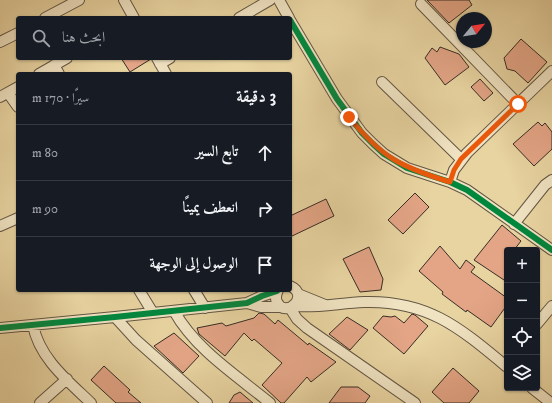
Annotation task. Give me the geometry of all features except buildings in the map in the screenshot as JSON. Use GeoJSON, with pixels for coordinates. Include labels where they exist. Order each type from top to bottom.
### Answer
{"type":"FeatureCollection","features":[{"type":"Feature","properties":{"kind":"street"},"geometry":{"type":"LineString","coordinates":[[49,16],[79,0]]}},
{"type":"Feature","properties":{"kind":"street"},"geometry":{"type":"LineString","coordinates":[[124,0],[133,16]]}},
{"type":"Feature","properties":{"kind":"street"},"geometry":{"type":"LineString","coordinates":[[242,16],[270,0]]}},
{"type":"Feature","properties":{"kind":"street"},"geometry":{"type":"LineString","coordinates":[[279,0],[288,16]]}},
{"type":"Feature","properties":{"kind":"street"},"geometry":{"type":"LineString","coordinates":[[421,4],[518,104]]}},
{"type":"Feature","properties":{"kind":"street"},"geometry":{"type":"LineString","coordinates":[[292,22],[337,99],[362,133],[384,154],[407,168],[450,182],[467,190],[552,250]]}},
{"type":"Feature","properties":{"kind":"street"},"geometry":{"type":"LineString","coordinates":[[0,42],[16,34]]}},
{"type":"Feature","properties":{"kind":"street"},"geometry":{"type":"LineString","coordinates":[[56,70],[65,60]]}},
{"type":"Feature","properties":{"kind":"street"},"geometry":{"type":"LineString","coordinates":[[158,61],[165,72]]}},
{"type":"Feature","properties":{"kind":"street"},"geometry":{"type":"LineString","coordinates":[[450,182],[454,170],[461,159],[552,71]]}},
{"type":"Feature","properties":{"kind":"street"},"geometry":{"type":"LineString","coordinates":[[382,82],[461,159]]}},
{"type":"Feature","properties":{"kind":"street"},"geometry":{"type":"LineString","coordinates":[[16,88],[4,95],[16,105]]}},
{"type":"Feature","properties":{"kind":"street"},"geometry":{"type":"LineString","coordinates":[[514,224],[545,185],[552,180]]}},
{"type":"Feature","properties":{"kind":"street"},"geometry":{"type":"LineString","coordinates":[[0,226],[16,219]]}},
{"type":"Feature","properties":{"kind":"street"},"geometry":{"type":"LineString","coordinates":[[293,287],[327,306]]}},
{"type":"Feature","properties":{"kind":"street"},"geometry":{"type":"LineString","coordinates":[[288,307],[298,299],[293,287]]}},
{"type":"Feature","properties":{"kind":"street"},"geometry":{"type":"LineString","coordinates":[[140,292],[153,313]]}},
{"type":"Feature","properties":{"kind":"street"},"geometry":{"type":"LineString","coordinates":[[195,292],[205,308]]}},
{"type":"Feature","properties":{"kind":"street"},"geometry":{"type":"LineString","coordinates":[[1,325],[33,325],[115,318],[247,303],[273,292]]}},
{"type":"Feature","properties":{"kind":"street"},"geometry":{"type":"LineString","coordinates":[[278,292],[276,300],[288,307],[297,319],[307,328],[415,403]]}},
{"type":"Feature","properties":{"kind":"street"},"geometry":{"type":"LineString","coordinates":[[247,303],[261,307],[310,307],[375,302],[401,304],[430,313],[454,325],[504,362]]}},
{"type":"Feature","properties":{"kind":"street"},"geometry":{"type":"LineString","coordinates":[[540,320],[552,306]]}},
{"type":"Feature","properties":{"kind":"street"},"geometry":{"type":"LineString","coordinates":[[174,311],[185,328],[201,347],[270,403]]}},
{"type":"Feature","properties":{"kind":"street"},"geometry":{"type":"LineString","coordinates":[[115,318],[136,340],[207,403]]}},
{"type":"Feature","properties":{"kind":"street"},"geometry":{"type":"LineString","coordinates":[[33,325],[37,339],[44,353],[91,403]]}},
{"type":"Feature","properties":{"kind":"street"},"geometry":{"type":"LineString","coordinates":[[40,403],[67,379]]}},
{"type":"Feature","properties":{"kind":"street"},"geometry":{"type":"LineString","coordinates":[[536,391],[551,403]]}},
{"type":"Feature","properties":{"kind":"cycle path"},"geometry":{"type":"LineString","coordinates":[[292,23],[337,99],[362,133],[384,154],[407,168],[450,182],[467,190],[552,250]]}},
{"type":"Feature","properties":{"kind":"cycle path"},"geometry":{"type":"LineString","coordinates":[[0,328],[247,303],[274,292]]}},
{"type":"Feature","properties":{"kind":"route"},"geometry":{"type":"LineString","coordinates":[[349,117],[362,133],[384,154],[407,168],[450,182],[454,170],[461,159],[518,104]]}}]}
